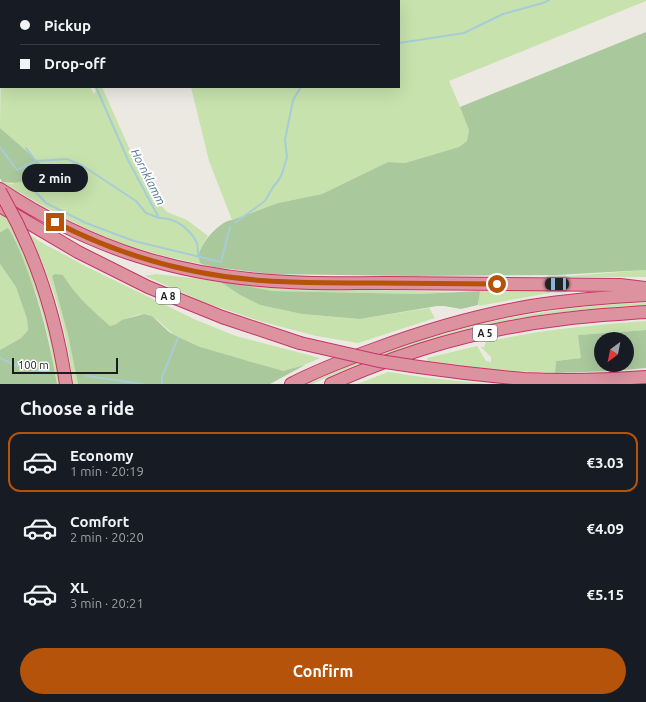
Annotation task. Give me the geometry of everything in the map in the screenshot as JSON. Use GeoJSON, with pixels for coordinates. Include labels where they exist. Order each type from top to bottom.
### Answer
{"type":"FeatureCollection","features":[{"type":"Feature","properties":{"kind":"highway"},"geometry":{"type":"LineString","coordinates":[[0,190],[18,223],[35,264],[50,308],[58,338],[66,384]]}},
{"type":"Feature","properties":{"kind":"highway"},"geometry":{"type":"LineString","coordinates":[[0,190],[69,229],[100,243],[164,264],[217,275],[290,282],[620,285],[646,288]]}},
{"type":"Feature","properties":{"kind":"highway","name":"A 8"},"geometry":{"type":"LineString","coordinates":[[0,206],[78,252],[148,287],[222,317],[300,343],[379,361],[472,374],[524,379],[608,380],[646,377]]}},
{"type":"Feature","properties":{"kind":"highway","name":"A 5"},"geometry":{"type":"LineString","coordinates":[[291,384],[358,354],[422,332],[468,319],[545,304],[604,297],[646,295]]}},
{"type":"Feature","properties":{"kind":"highway","name":"A 5"},"geometry":{"type":"LineString","coordinates":[[331,384],[371,367],[473,335],[563,319],[646,312]]}},
{"type":"Feature","properties":{"kind":"green space"},"geometry":{"type":"Polygon","coordinates":[[[400,0],[646,0],[449,81],[469,130],[467,141],[459,147],[405,163],[388,162],[322,194],[278,203],[232,220],[209,161],[191,88],[400,88],[400,0]]]}},
{"type":"Feature","properties":{"kind":"green space"},"geometry":{"type":"Polygon","coordinates":[[[646,32],[646,270],[556,275],[413,276],[271,274],[201,264],[199,253],[202,247],[211,234],[227,221],[278,203],[322,194],[388,162],[405,163],[459,147],[467,141],[469,130],[460,107],[646,32]]]}},
{"type":"Feature","properties":{"kind":"green space"},"geometry":{"type":"Polygon","coordinates":[[[1,88],[91,88],[94,94],[96,91],[94,88],[102,88],[134,159],[143,173],[155,199],[167,212],[187,220],[208,236],[199,253],[201,264],[145,251],[84,228],[2,182],[12,184],[39,164],[0,128],[1,88]]]}},
{"type":"Feature","properties":{"kind":"green space"},"geometry":{"type":"Polygon","coordinates":[[[0,128],[41,164],[30,178],[15,183],[2,182],[0,178],[0,128]]]}},
{"type":"Feature","properties":{"kind":"green space"},"geometry":{"type":"Polygon","coordinates":[[[0,214],[9,220],[30,265],[49,326],[61,384],[57,384],[49,339],[36,293],[14,237],[2,230],[0,232],[0,214]]]}},
{"type":"Feature","properties":{"kind":"green space"},"geometry":{"type":"Polygon","coordinates":[[[8,228],[20,252],[41,310],[57,384],[0,384],[0,350],[21,338],[28,330],[27,319],[16,287],[0,264],[0,232],[8,228]]]}},
{"type":"Feature","properties":{"kind":"green space"},"geometry":{"type":"Polygon","coordinates":[[[30,235],[83,265],[196,320],[236,336],[320,358],[297,368],[287,371],[280,371],[195,346],[176,336],[157,319],[148,315],[135,315],[110,326],[79,296],[63,275],[52,276],[68,335],[78,384],[73,384],[60,313],[46,272],[30,235]]]}},
{"type":"Feature","properties":{"kind":"green space"},"geometry":{"type":"Polygon","coordinates":[[[0,264],[16,287],[27,319],[28,330],[21,338],[0,350],[0,264]]]}},
{"type":"Feature","properties":{"kind":"green space"},"geometry":{"type":"Polygon","coordinates":[[[646,270],[646,277],[556,277],[646,270]]]}},
{"type":"Feature","properties":{"kind":"green space"},"geometry":{"type":"Polygon","coordinates":[[[55,274],[63,275],[79,296],[110,326],[122,320],[144,314],[152,316],[169,332],[200,347],[283,371],[305,365],[270,384],[78,384],[68,335],[52,276],[55,274]]]}},
{"type":"Feature","properties":{"kind":"green space"},"geometry":{"type":"Polygon","coordinates":[[[156,274],[219,281],[240,295],[260,305],[302,314],[360,319],[429,308],[435,318],[358,343],[316,336],[263,322],[206,303],[145,276],[156,274]]]}},
{"type":"Feature","properties":{"kind":"green space"},"geometry":{"type":"Polygon","coordinates":[[[219,281],[273,291],[418,294],[480,291],[478,305],[461,309],[437,306],[360,319],[302,314],[260,305],[240,295],[219,281]]]}},
{"type":"Feature","properties":{"kind":"green space"},"geometry":{"type":"Polygon","coordinates":[[[233,284],[286,288],[455,292],[418,294],[273,291],[233,284]]]}},
{"type":"Feature","properties":{"kind":"green space"},"geometry":{"type":"Polygon","coordinates":[[[480,291],[550,291],[549,293],[479,306],[478,298],[480,291]]]}},
{"type":"Feature","properties":{"kind":"green space"},"geometry":{"type":"Polygon","coordinates":[[[646,303],[646,305],[539,315],[476,327],[475,325],[560,310],[603,305],[646,303]]]}},
{"type":"Feature","properties":{"kind":"green space"},"geometry":{"type":"Polygon","coordinates":[[[646,321],[646,330],[594,332],[594,334],[578,335],[582,358],[556,361],[555,373],[462,368],[462,365],[428,361],[427,358],[477,346],[486,361],[491,362],[491,357],[481,347],[484,347],[486,342],[566,328],[646,321]]]}},
{"type":"Feature","properties":{"kind":"green space"},"geometry":{"type":"Polygon","coordinates":[[[473,326],[473,328],[372,359],[313,384],[308,384],[359,361],[395,348],[473,326]]]}},
{"type":"Feature","properties":{"kind":"green space"},"geometry":{"type":"Polygon","coordinates":[[[646,330],[646,368],[634,369],[634,332],[619,332],[646,330]]]}},
{"type":"Feature","properties":{"kind":"green space"},"geometry":{"type":"Polygon","coordinates":[[[594,334],[594,372],[555,373],[556,361],[581,358],[578,335],[594,334]]]}},
{"type":"Feature","properties":{"kind":"green space"},"geometry":{"type":"Polygon","coordinates":[[[388,372],[429,378],[489,384],[357,384],[388,372]]]}},
{"type":"Feature","properties":{"kind":"waterway"},"geometry":{"type":"LineString","coordinates":[[400,43],[464,33],[503,14],[549,0]]}},
{"type":"Feature","properties":{"kind":"waterway","name":"Hornklamm"},"geometry":{"type":"LineString","coordinates":[[96,88],[128,160],[159,218],[165,218],[176,222],[186,229],[197,243],[198,256]]}},
{"type":"Feature","properties":{"kind":"waterway"},"geometry":{"type":"LineString","coordinates":[[235,223],[265,201],[282,174],[287,157],[285,140],[293,100],[300,88]]}},
{"type":"Feature","properties":{"kind":"waterway"},"geometry":{"type":"LineString","coordinates":[[0,147],[17,170],[36,161]]}},
{"type":"Feature","properties":{"kind":"waterway"},"geometry":{"type":"LineString","coordinates":[[26,148],[36,161],[67,159],[83,166],[136,201],[146,213],[159,218]]}},
{"type":"Feature","properties":{"kind":"waterway"},"geometry":{"type":"LineString","coordinates":[[33,189],[46,203],[86,223],[134,241],[221,262],[230,227]]}},
{"type":"Feature","properties":{"kind":"waterway"},"geometry":{"type":"LineString","coordinates":[[162,384],[162,377],[178,338]]}},
{"type":"Feature","properties":{"kind":"waterway"},"geometry":{"type":"LineString","coordinates":[[0,358],[17,366],[53,373]]}},
{"type":"Feature","properties":{"kind":"waterway"},"geometry":{"type":"LineString","coordinates":[[87,376],[143,384]]}},
{"type":"Feature","properties":{"kind":"route"},"geometry":{"type":"LineString","coordinates":[[55,222],[100,243],[130,254],[174,267],[217,275],[290,282],[497,284]]}}]}
